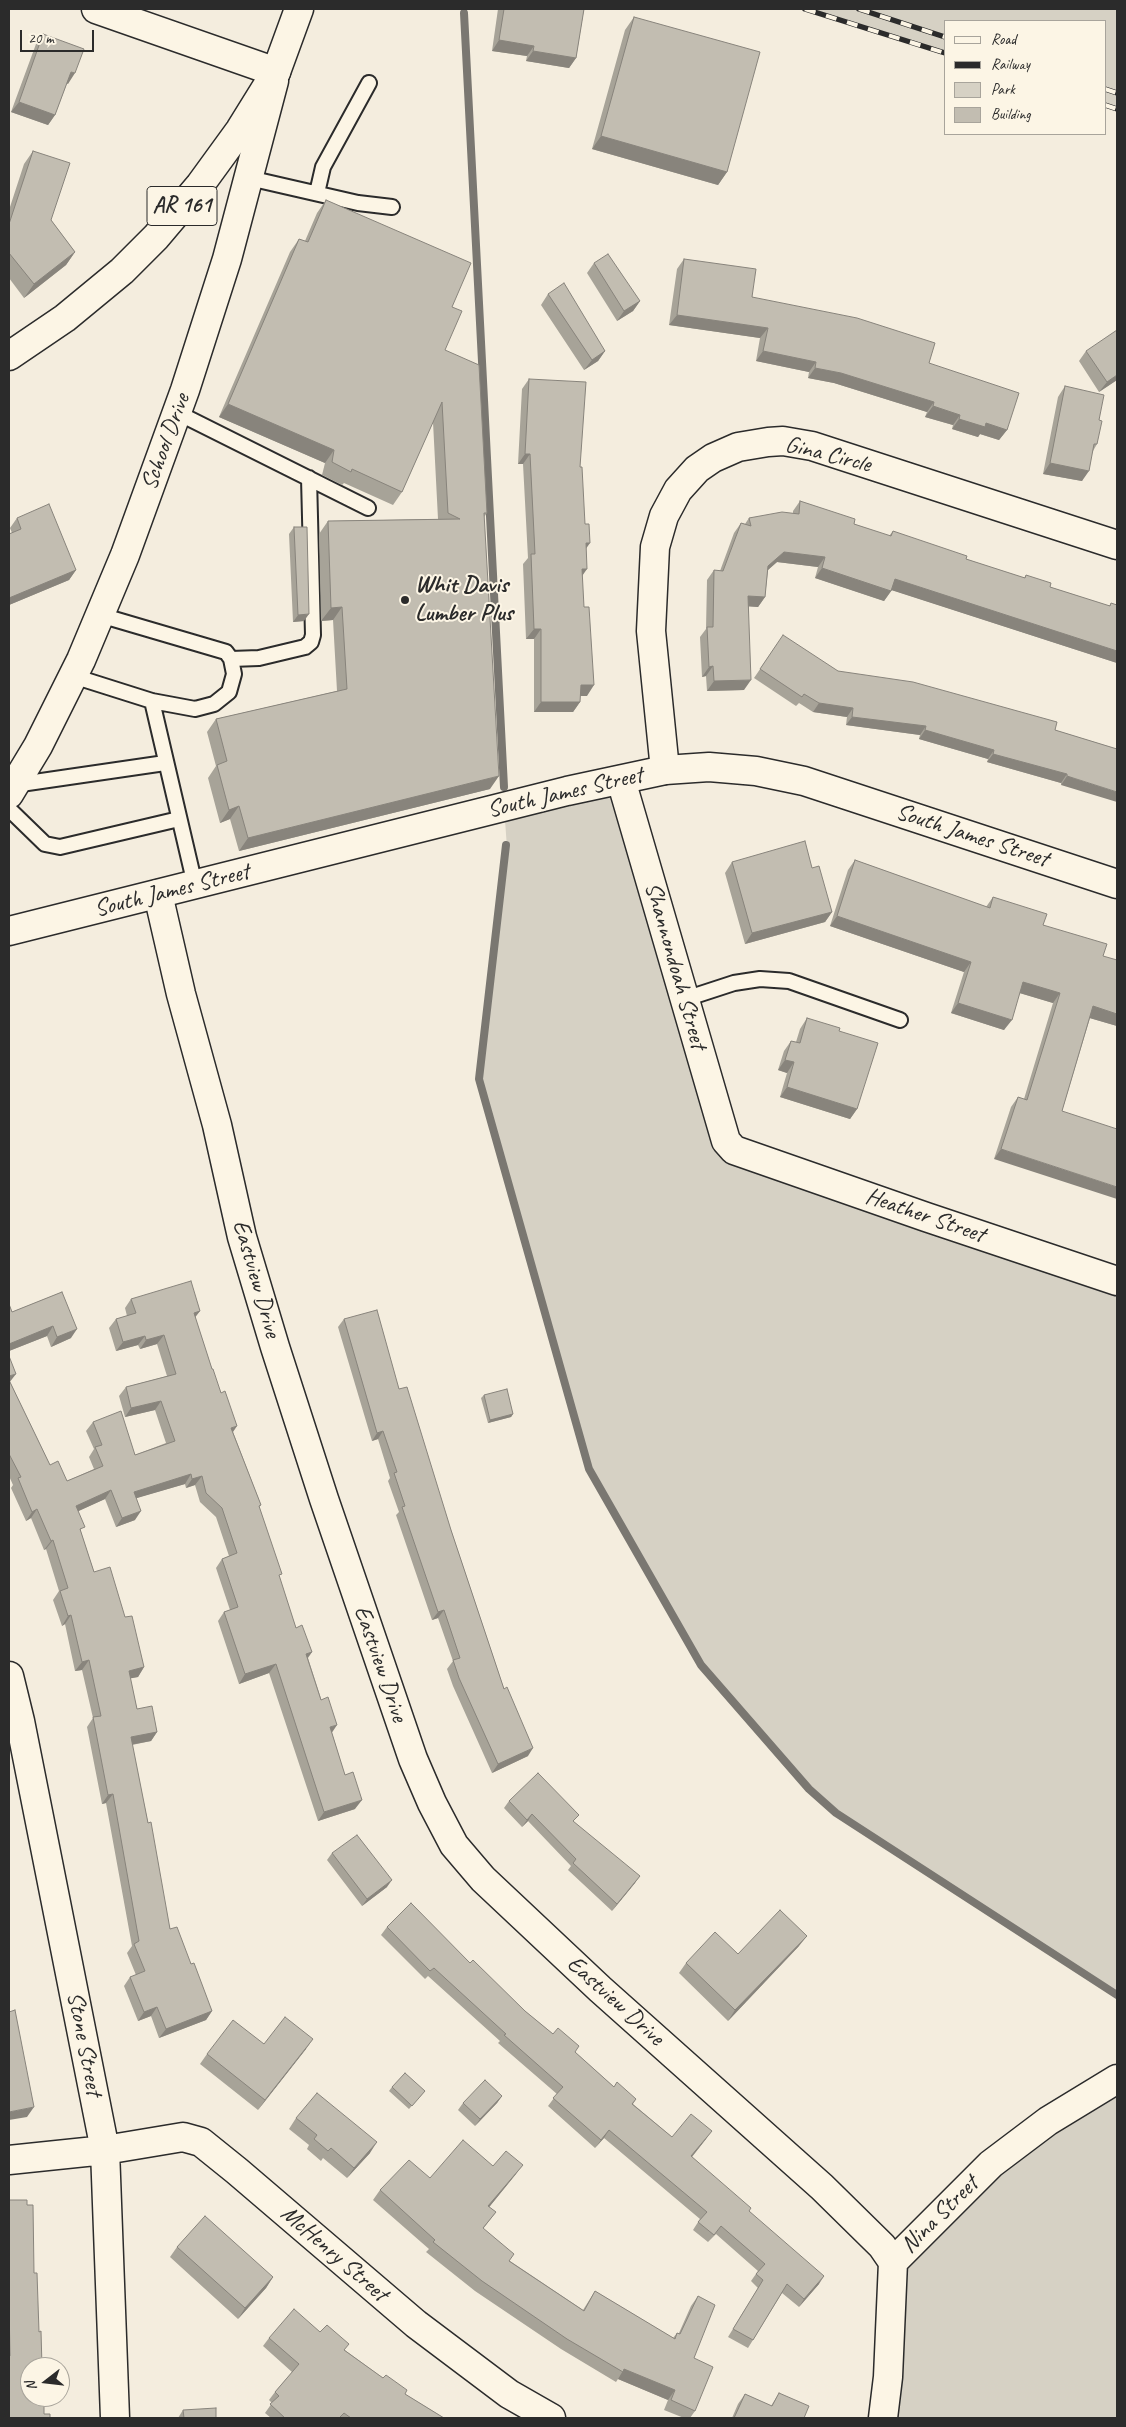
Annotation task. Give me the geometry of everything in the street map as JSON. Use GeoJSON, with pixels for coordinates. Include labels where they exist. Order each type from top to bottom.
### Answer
{"type":"FeatureCollection","features":[{"type":"Feature","properties":{"kind":"street"},"geometry":{"type":"LineString","coordinates":[[96,9],[276,72]]}},
{"type":"Feature","properties":{"kind":"street","name":"AR 161"},"geometry":{"type":"LineString","coordinates":[[9,356],[66,318],[122,271],[156,237],[200,185],[240,130],[276,72],[299,9]]}},
{"type":"Feature","properties":{"kind":"street","name":"School Drive"},"geometry":{"type":"LineString","coordinates":[[10,796],[38,746],[73,676],[125,556],[228,259],[276,72]]}},
{"type":"Feature","properties":{"kind":"street","name":"Gina Circle"},"geometry":{"type":"LineString","coordinates":[[665,770],[652,631],[655,547],[664,516],[678,490],[698,469],[713,458],[738,447],[768,442],[812,446],[1117,545]]}},
{"type":"Feature","properties":{"kind":"street","name":"South James Street"},"geometry":{"type":"LineString","coordinates":[[9,931],[567,791],[665,770],[709,767],[756,772],[804,781],[1117,884]]}},
{"type":"Feature","properties":{"kind":"street","name":"Shannondoah Street"},"geometry":{"type":"LineString","coordinates":[[621,780],[726,1141],[734,1150]]}},
{"type":"Feature","properties":{"kind":"street","name":"Eastview Drive"},"geometry":{"type":"LineString","coordinates":[[158,894],[181,994],[217,1125],[242,1237],[275,1347],[340,1546],[413,1759],[432,1803],[454,1845],[483,1879],[600,1989],[822,2187],[882,2246],[893,2262]]}},
{"type":"Feature","properties":{"kind":"street","name":"Heather Street"},"geometry":{"type":"LineString","coordinates":[[734,1150],[1117,1281]]}},
{"type":"Feature","properties":{"kind":"street","name":"Stone Street"},"geometry":{"type":"LineString","coordinates":[[9,1676],[20,1721],[105,2150],[116,2418]]}},
{"type":"Feature","properties":{"kind":"street","name":"Nina Street"},"geometry":{"type":"LineString","coordinates":[[883,2418],[888,2377],[893,2262],[991,2164],[1061,2112],[1117,2079]]}},
{"type":"Feature","properties":{"kind":"street","name":"McHenry Street"},"geometry":{"type":"LineString","coordinates":[[9,2160],[105,2150],[183,2137],[201,2142],[416,2324],[509,2394],[551,2418]]}},
{"type":"Feature","properties":{"kind":"lane"},"geometry":{"type":"LineString","coordinates":[[317,194],[324,167],[369,83]]}},
{"type":"Feature","properties":{"kind":"lane"},"geometry":{"type":"LineString","coordinates":[[248,178],[358,203],[392,207]]}},
{"type":"Feature","properties":{"kind":"lane"},"geometry":{"type":"LineString","coordinates":[[176,412],[368,508]]}},
{"type":"Feature","properties":{"kind":"lane"},"geometry":{"type":"LineString","coordinates":[[232,659],[259,658],[304,647],[311,642],[314,635],[309,478]]}},
{"type":"Feature","properties":{"kind":"lane"},"geometry":{"type":"LineString","coordinates":[[73,676],[152,701],[195,709],[214,704],[229,692],[234,674],[232,659],[226,652],[215,647],[100,615]]}},
{"type":"Feature","properties":{"kind":"lane"},"geometry":{"type":"LineString","coordinates":[[152,701],[195,885]]}},
{"type":"Feature","properties":{"kind":"lane"},"geometry":{"type":"LineString","coordinates":[[165,763],[10,796],[45,844],[60,847],[179,819]]}},
{"type":"Feature","properties":{"kind":"lane"},"geometry":{"type":"LineString","coordinates":[[685,999],[734,983],[760,979],[789,981],[900,1020]]}},
{"type":"Feature","properties":{"kind":"green space"},"geometry":{"type":"Polygon","coordinates":[[[805,9],[1117,9],[1117,109],[1106,105],[1106,20],[944,20],[944,53],[805,9]]]}},
{"type":"Feature","properties":{"kind":"green space"},"geometry":{"type":"Polygon","coordinates":[[[621,780],[726,1141],[1117,1281],[1117,1995],[836,1813],[809,1789],[701,1665],[589,1469],[479,1079],[507,848],[504,806],[621,780]]]}},
{"type":"Feature","properties":{"kind":"green space"},"geometry":{"type":"Polygon","coordinates":[[[1117,2080],[1117,2418],[882,2418],[893,2262],[1048,2121],[1117,2080]]]}},
{"type":"Feature","properties":{"kind":"building"},"geometry":{"type":"Polygon","coordinates":[[[504,9],[584,9],[576,58],[533,51],[534,46],[499,40],[504,9]]]}},
{"type":"Feature","properties":{"kind":"building"},"geometry":{"type":"Polygon","coordinates":[[[634,17],[760,52],[727,172],[601,136],[634,17]]]}},
{"type":"Feature","properties":{"kind":"building"},"geometry":{"type":"Polygon","coordinates":[[[43,34],[84,49],[75,73],[71,72],[55,115],[19,102],[43,34]]]}},
{"type":"Feature","properties":{"kind":"building"},"geometry":{"type":"Polygon","coordinates":[[[33,151],[70,163],[51,220],[75,252],[34,284],[9,253],[9,224],[33,151]]]}},
{"type":"Feature","properties":{"kind":"building"},"geometry":{"type":"Polygon","coordinates":[[[326,200],[471,263],[452,307],[462,311],[445,350],[479,365],[487,513],[484,513],[499,776],[248,838],[239,806],[229,810],[217,765],[227,761],[216,719],[347,689],[342,607],[331,608],[328,521],[460,519],[448,513],[442,402],[402,492],[352,469],[351,472],[332,462],[334,450],[228,404],[299,239],[308,242],[326,200]]]}},
{"type":"Feature","properties":{"kind":"building"},"geometry":{"type":"Polygon","coordinates":[[[608,254],[640,301],[624,311],[594,263],[608,254]]]}},
{"type":"Feature","properties":{"kind":"building"},"geometry":{"type":"Polygon","coordinates":[[[684,259],[756,269],[752,297],[857,318],[935,343],[929,363],[1019,393],[1007,430],[986,423],[985,427],[959,419],[960,415],[933,406],[934,402],[841,373],[815,368],[816,362],[763,351],[768,328],[677,315],[684,259]]]}},
{"type":"Feature","properties":{"kind":"building"},"geometry":{"type":"Polygon","coordinates":[[[564,283],[605,351],[592,360],[548,294],[564,283]]]}},
{"type":"Feature","properties":{"kind":"building"},"geometry":{"type":"Polygon","coordinates":[[[1117,330],[1117,375],[1107,382],[1086,351],[1117,330]]]}},
{"type":"Feature","properties":{"kind":"building"},"geometry":{"type":"Polygon","coordinates":[[[529,379],[586,382],[580,467],[582,467],[585,524],[589,524],[590,543],[586,543],[587,569],[582,569],[584,607],[589,607],[594,685],[581,685],[580,702],[541,702],[541,629],[534,629],[531,554],[535,554],[530,454],[525,454],[529,379]]]}},
{"type":"Feature","properties":{"kind":"building"},"geometry":{"type":"Polygon","coordinates":[[[1065,386],[1104,395],[1099,420],[1102,421],[1097,444],[1094,444],[1089,471],[1050,463],[1065,386]]]}},
{"type":"Feature","properties":{"kind":"building"},"geometry":{"type":"Polygon","coordinates":[[[800,501],[855,519],[854,524],[891,536],[893,531],[967,556],[966,559],[1025,578],[1026,575],[1051,583],[1050,587],[1110,606],[1111,603],[1117,605],[1117,651],[895,579],[891,591],[822,568],[825,557],[784,552],[768,566],[765,597],[748,596],[751,680],[714,681],[713,666],[709,667],[707,627],[713,627],[714,570],[723,571],[741,523],[751,526],[749,518],[782,512],[799,514],[800,501]]]}},
{"type":"Feature","properties":{"kind":"building"},"geometry":{"type":"Polygon","coordinates":[[[49,504],[76,570],[9,598],[9,534],[21,529],[17,518],[49,504]]]}},
{"type":"Feature","properties":{"kind":"building"},"geometry":{"type":"Polygon","coordinates":[[[294,527],[307,527],[309,614],[298,615],[294,527]]]}},
{"type":"Feature","properties":{"kind":"building"},"geometry":{"type":"Polygon","coordinates":[[[783,635],[838,671],[913,682],[1057,722],[1055,730],[1117,749],[1117,792],[1067,776],[1067,774],[993,754],[994,750],[925,730],[926,726],[852,717],[853,708],[819,703],[804,694],[802,697],[760,669],[783,635]]]}},
{"type":"Feature","properties":{"kind":"building"},"geometry":{"type":"Polygon","coordinates":[[[805,841],[812,868],[819,866],[832,912],[752,933],[732,862],[805,841]]]}},
{"type":"Feature","properties":{"kind":"building"},"geometry":{"type":"Polygon","coordinates":[[[855,860],[990,908],[993,897],[1047,914],[1043,925],[1107,944],[1103,956],[1117,960],[1117,1014],[1093,1006],[1062,1111],[1117,1129],[1117,1187],[1001,1149],[1018,1097],[1027,1100],[1060,993],[1023,982],[1012,1020],[958,1003],[971,962],[837,916],[855,860]]]}},
{"type":"Feature","properties":{"kind":"building"},"geometry":{"type":"Polygon","coordinates":[[[807,1018],[840,1028],[839,1031],[878,1043],[857,1109],[787,1087],[794,1062],[785,1060],[791,1041],[800,1043],[807,1018]]]}},
{"type":"Feature","properties":{"kind":"building"},"geometry":{"type":"Polygon","coordinates":[[[191,1281],[200,1311],[194,1313],[221,1393],[225,1391],[237,1426],[231,1428],[261,1505],[259,1506],[282,1574],[279,1575],[296,1628],[302,1625],[312,1652],[306,1654],[321,1700],[328,1697],[337,1725],[330,1727],[345,1775],[353,1772],[362,1800],[324,1812],[276,1664],[245,1674],[224,1612],[238,1607],[222,1559],[237,1553],[222,1508],[206,1493],[202,1476],[192,1479],[191,1474],[134,1492],[141,1511],[122,1518],[111,1490],[76,1506],[85,1527],[80,1529],[94,1572],[110,1567],[125,1617],[132,1616],[144,1667],[129,1671],[137,1709],[152,1706],[157,1732],[131,1737],[148,1823],[151,1822],[170,1929],[177,1927],[191,1964],[194,1963],[212,2011],[166,2029],[157,2007],[144,2012],[130,1977],[145,1971],[134,1944],[139,1941],[113,1794],[108,1795],[93,1717],[101,1716],[89,1660],[82,1662],[71,1615],[68,1616],[60,1591],[68,1588],[53,1540],[51,1541],[37,1509],[32,1512],[18,1478],[21,1477],[9,1454],[9,1380],[50,1465],[58,1461],[67,1481],[103,1466],[95,1447],[102,1445],[93,1422],[121,1411],[135,1455],[175,1441],[161,1401],[131,1408],[126,1387],[176,1374],[164,1335],[146,1340],[145,1336],[123,1342],[116,1319],[136,1313],[131,1299],[191,1281]]]}},
{"type":"Feature","properties":{"kind":"building"},"geometry":{"type":"Polygon","coordinates":[[[62,1292],[77,1329],[57,1337],[53,1326],[9,1344],[9,1304],[12,1312],[62,1292]]]}},
{"type":"Feature","properties":{"kind":"building"},"geometry":{"type":"Polygon","coordinates":[[[377,1310],[399,1389],[407,1387],[451,1530],[504,1689],[507,1687],[533,1748],[498,1764],[459,1678],[453,1660],[460,1658],[444,1610],[438,1612],[402,1507],[405,1506],[394,1473],[397,1472],[383,1431],[377,1433],[344,1319],[377,1310]]]}},
{"type":"Feature","properties":{"kind":"building"},"geometry":{"type":"Polygon","coordinates":[[[9,1356],[16,1374],[9,1376],[9,1356]]]}},
{"type":"Feature","properties":{"kind":"building"},"geometry":{"type":"Polygon","coordinates":[[[507,1389],[513,1414],[490,1420],[484,1395],[507,1389]]]}},
{"type":"Feature","properties":{"kind":"building"},"geometry":{"type":"Polygon","coordinates":[[[538,1773],[579,1815],[573,1821],[640,1876],[617,1904],[573,1863],[576,1859],[532,1814],[527,1820],[509,1801],[538,1773]]]}},
{"type":"Feature","properties":{"kind":"building"},"geometry":{"type":"Polygon","coordinates":[[[357,1835],[392,1880],[367,1899],[332,1853],[357,1835]]]}},
{"type":"Feature","properties":{"kind":"building"},"geometry":{"type":"Polygon","coordinates":[[[411,1903],[470,1963],[473,1960],[525,2011],[553,2034],[558,2028],[579,2046],[575,2052],[614,2087],[617,2082],[636,2099],[632,2104],[672,2137],[691,2114],[712,2131],[691,2156],[751,2208],[749,2211],[824,2276],[804,2299],[787,2284],[753,2340],[733,2329],[763,2280],[756,2274],[765,2264],[721,2226],[714,2235],[698,2222],[707,2212],[609,2130],[601,2140],[553,2098],[563,2087],[504,2035],[506,2034],[434,1968],[430,1971],[387,1927],[411,1903]]]}},
{"type":"Feature","properties":{"kind":"building"},"geometry":{"type":"Polygon","coordinates":[[[780,1910],[807,1936],[735,2010],[686,1963],[715,1932],[738,1954],[780,1910]]]}},
{"type":"Feature","properties":{"kind":"building"},"geometry":{"type":"Polygon","coordinates":[[[15,2010],[34,2107],[9,2112],[9,2012],[15,2010]]]}},
{"type":"Feature","properties":{"kind":"building"},"geometry":{"type":"Polygon","coordinates":[[[285,2017],[313,2039],[265,2100],[207,2054],[233,2020],[264,2044],[285,2017]]]}},
{"type":"Feature","properties":{"kind":"building"},"geometry":{"type":"Polygon","coordinates":[[[405,2073],[425,2091],[412,2106],[392,2087],[405,2073]]]}},
{"type":"Feature","properties":{"kind":"building"},"geometry":{"type":"Polygon","coordinates":[[[485,2080],[502,2096],[480,2119],[463,2103],[485,2080]]]}},
{"type":"Feature","properties":{"kind":"building"},"geometry":{"type":"Polygon","coordinates":[[[317,2093],[377,2142],[354,2168],[331,2148],[328,2151],[314,2139],[317,2135],[296,2118],[317,2093]]]}},
{"type":"Feature","properties":{"kind":"building"},"geometry":{"type":"Polygon","coordinates":[[[463,2140],[493,2166],[506,2151],[523,2165],[488,2206],[496,2212],[483,2228],[514,2254],[509,2261],[584,2311],[595,2291],[675,2339],[677,2333],[680,2334],[698,2296],[715,2305],[694,2358],[713,2367],[695,2411],[671,2400],[675,2390],[624,2369],[623,2372],[567,2339],[482,2281],[433,2242],[435,2240],[380,2190],[409,2160],[430,2178],[463,2140]]]}},
{"type":"Feature","properties":{"kind":"building"},"geometry":{"type":"Polygon","coordinates":[[[9,2200],[27,2200],[27,2205],[33,2205],[34,2273],[37,2273],[42,2357],[20,2357],[20,2407],[44,2407],[44,2414],[50,2414],[50,2418],[9,2418],[9,2200]]]}},
{"type":"Feature","properties":{"kind":"building"},"geometry":{"type":"Polygon","coordinates":[[[205,2216],[273,2277],[245,2308],[177,2247],[205,2216]]]}},
{"type":"Feature","properties":{"kind":"building"},"geometry":{"type":"Polygon","coordinates":[[[294,2309],[320,2332],[327,2325],[349,2344],[344,2350],[383,2378],[386,2375],[407,2390],[405,2394],[444,2418],[351,2418],[344,2413],[339,2418],[285,2418],[270,2404],[279,2396],[275,2392],[299,2364],[269,2338],[294,2309]]]}},
{"type":"Feature","properties":{"kind":"building"},"geometry":{"type":"Polygon","coordinates":[[[779,2393],[809,2406],[804,2418],[734,2418],[745,2394],[772,2406],[779,2393]]]}},
{"type":"Feature","properties":{"kind":"building"},"geometry":{"type":"Polygon","coordinates":[[[216,2408],[216,2418],[184,2418],[183,2410],[216,2408]]]}},
{"type":"Feature","properties":{"kind":"waterway"},"geometry":{"type":"LineString","coordinates":[[464,13],[504,787]]}},
{"type":"Feature","properties":{"kind":"waterway"},"geometry":{"type":"LineString","coordinates":[[506,845],[479,1079],[589,1469],[701,1665],[809,1789],[836,1813],[1117,1995]]}},
{"type":"Feature","properties":{"kind":"railway"},"geometry":{"type":"LineString","coordinates":[[805,9],[944,53]]}},
{"type":"Feature","properties":{"kind":"railway"},"geometry":{"type":"LineString","coordinates":[[859,9],[944,37]]}},
{"type":"Feature","properties":{"kind":"railway"},"geometry":{"type":"LineString","coordinates":[[1106,89],[1117,93]]}},
{"type":"Feature","properties":{"kind":"railway"},"geometry":{"type":"LineString","coordinates":[[1106,105],[1117,109]]}},
{"type":"Feature","properties":{"kind":"place","name":"Whit Davis Lumber Plus"},"geometry":{"type":"Point","coordinates":[405,600]}}]}
